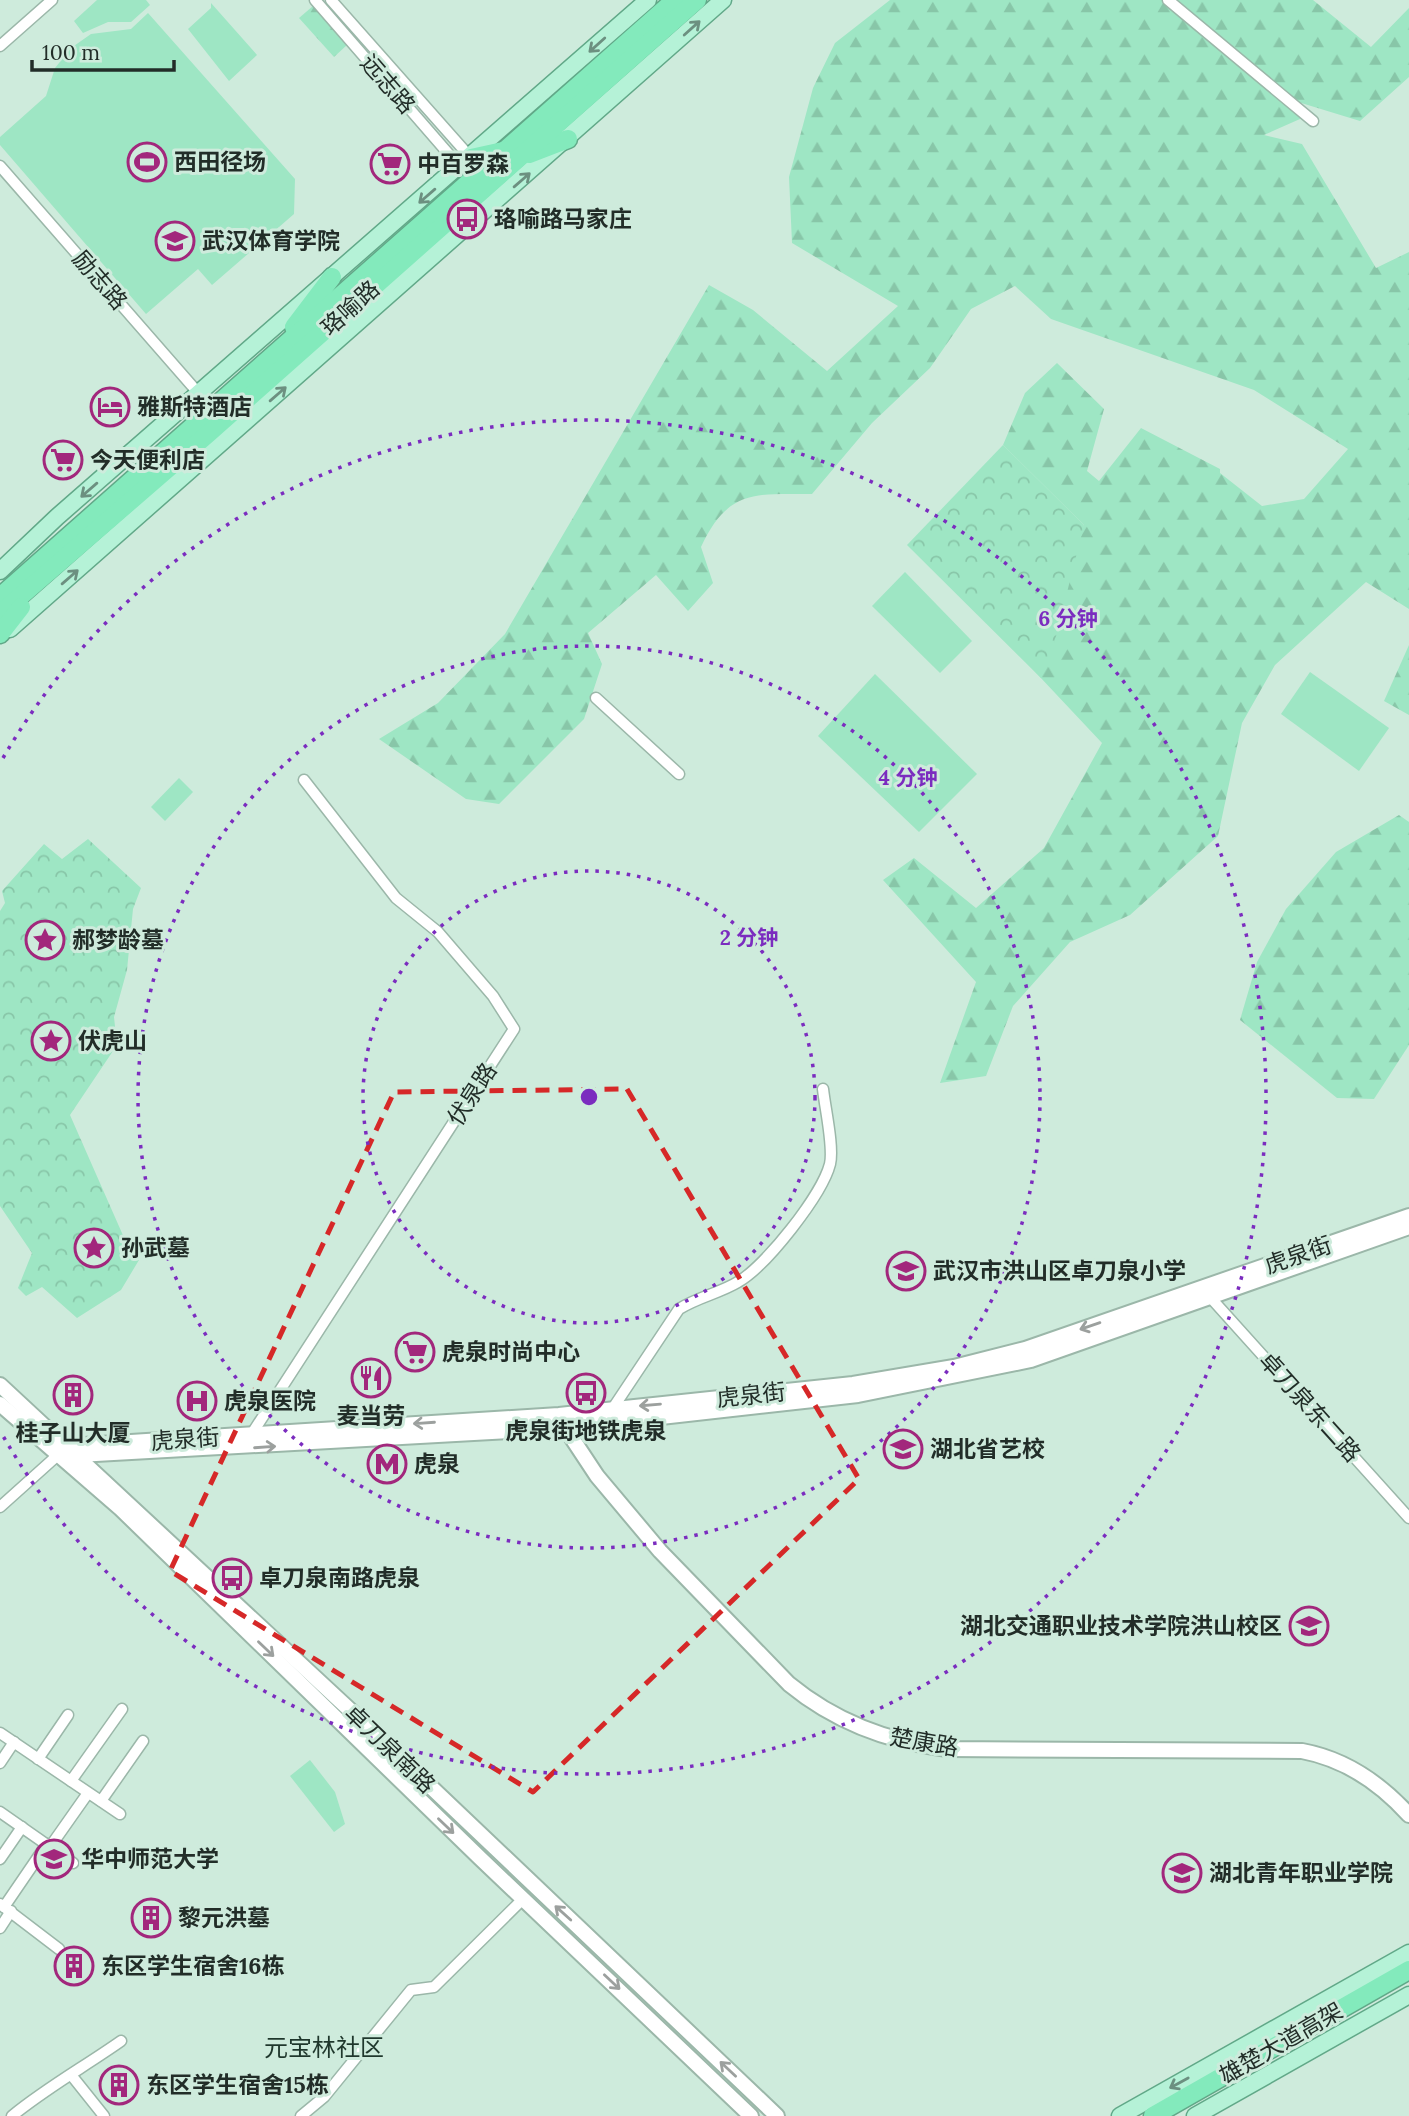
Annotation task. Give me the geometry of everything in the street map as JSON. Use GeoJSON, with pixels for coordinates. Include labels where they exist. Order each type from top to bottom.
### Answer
{"type":"FeatureCollection","features":[{"type":"Feature","properties":{"kind":"highway","name":"珞喻路"},"geometry":{"type":"LineString","coordinates":[[41,569],[209,433],[675,0]]}},
{"type":"Feature","properties":{"kind":"highway","name":"珞喻路"},"geometry":{"type":"LineString","coordinates":[[0,614],[41,569],[266,363],[697,0]]}},
{"type":"Feature","properties":{"kind":"highway"},"geometry":{"type":"LineString","coordinates":[[465,162],[511,154],[568,139]]}},
{"type":"Feature","properties":{"kind":"highway"},"geometry":{"type":"LineString","coordinates":[[266,363],[332,277]]}},
{"type":"Feature","properties":{"kind":"highway"},"geometry":{"type":"LineString","coordinates":[[0,636],[41,569]]}},
{"type":"Feature","properties":{"kind":"highway"},"geometry":{"type":"LineString","coordinates":[[0,594],[41,569]]}},
{"type":"Feature","properties":{"kind":"highway","name":"雄楚大道高架"},"geometry":{"type":"LineString","coordinates":[[1153,2116],[1409,1970]]}},
{"type":"Feature","properties":{"kind":"highway","name":"雄楚大道高架"},"geometry":{"type":"LineString","coordinates":[[1173,2116],[1409,1983]]}},
{"type":"Feature","properties":{"kind":"main road"},"geometry":{"type":"LineString","coordinates":[[0,571],[648,0]]}},
{"type":"Feature","properties":{"kind":"main road"},"geometry":{"type":"LineString","coordinates":[[0,636],[723,0]]}},
{"type":"Feature","properties":{"kind":"main road","name":"虎泉街"},"geometry":{"type":"LineString","coordinates":[[68,1452],[251,1435],[561,1421],[613,1408],[737,1398],[954,1367],[1025,1349],[1409,1216]]}},
{"type":"Feature","properties":{"kind":"main road","name":"虎泉街"},"geometry":{"type":"LineString","coordinates":[[68,1452],[123,1454],[561,1421],[858,1395],[1031,1360],[1409,1227]]}},
{"type":"Feature","properties":{"kind":"main road","name":"卓刀泉南路"},"geometry":{"type":"LineString","coordinates":[[0,1385],[201,1586],[751,2116]]}},
{"type":"Feature","properties":{"kind":"main road","name":"卓刀泉南路"},"geometry":{"type":"LineString","coordinates":[[0,1404],[103,1478],[777,2116]]}},
{"type":"Feature","properties":{"kind":"main road","name":"楚康路"},"geometry":{"type":"LineString","coordinates":[[561,1421],[597,1476],[660,1551],[770,1666],[808,1699],[850,1723],[890,1738],[947,1749],[1302,1751],[1328,1758],[1356,1771],[1381,1787],[1409,1815]]}},
{"type":"Feature","properties":{"kind":"main road"},"geometry":{"type":"LineString","coordinates":[[103,1478],[111,1463],[123,1454]]}},
{"type":"Feature","properties":{"kind":"main road"},"geometry":{"type":"LineString","coordinates":[[1120,2116],[1409,1953]]}},
{"type":"Feature","properties":{"kind":"main road"},"geometry":{"type":"LineString","coordinates":[[1195,2116],[1409,1995]]}},
{"type":"Feature","properties":{"kind":"street"},"geometry":{"type":"LineString","coordinates":[[0,46],[52,0]]}},
{"type":"Feature","properties":{"kind":"street","name":"远志路"},"geometry":{"type":"LineString","coordinates":[[315,0],[465,162]]}},
{"type":"Feature","properties":{"kind":"street","name":"远志路"},"geometry":{"type":"LineString","coordinates":[[331,0],[465,162]]}},
{"type":"Feature","properties":{"kind":"street"},"geometry":{"type":"LineString","coordinates":[[1168,0],[1313,121]]}},
{"type":"Feature","properties":{"kind":"street","name":"励志路"},"geometry":{"type":"LineString","coordinates":[[0,166],[200,395]]}},
{"type":"Feature","properties":{"kind":"street"},"geometry":{"type":"LineString","coordinates":[[596,698],[679,774]]}},
{"type":"Feature","properties":{"kind":"street","name":"伏泉路"},"geometry":{"type":"LineString","coordinates":[[251,1435],[514,1029],[493,996],[438,932],[396,898],[304,780]]}},
{"type":"Feature","properties":{"kind":"street"},"geometry":{"type":"LineString","coordinates":[[613,1408],[680,1309],[695,1299],[737,1283],[761,1266],[823,1182],[831,1162],[823,1089]]}},
{"type":"Feature","properties":{"kind":"street","name":"卓刀泉东二路"},"geometry":{"type":"LineString","coordinates":[[1210,1297],[1409,1518]]}},
{"type":"Feature","properties":{"kind":"street"},"geometry":{"type":"LineString","coordinates":[[0,1507],[68,1452]]}},
{"type":"Feature","properties":{"kind":"street"},"geometry":{"type":"LineString","coordinates":[[71,1781],[122,1709]]}},
{"type":"Feature","properties":{"kind":"street"},"geometry":{"type":"LineString","coordinates":[[38,1759],[68,1715]]}},
{"type":"Feature","properties":{"kind":"street"},"geometry":{"type":"LineString","coordinates":[[0,1733],[120,1814]]}},
{"type":"Feature","properties":{"kind":"street"},"geometry":{"type":"LineString","coordinates":[[102,1801],[143,1741]]}},
{"type":"Feature","properties":{"kind":"street"},"geometry":{"type":"LineString","coordinates":[[0,1763],[14,1742]]}},
{"type":"Feature","properties":{"kind":"street"},"geometry":{"type":"LineString","coordinates":[[0,1927],[5,1907],[88,1793]]}},
{"type":"Feature","properties":{"kind":"street"},"geometry":{"type":"LineString","coordinates":[[0,1812],[73,1863]]}},
{"type":"Feature","properties":{"kind":"street"},"geometry":{"type":"LineString","coordinates":[[0,1859],[22,1827]]}},
{"type":"Feature","properties":{"kind":"street"},"geometry":{"type":"LineString","coordinates":[[301,2116],[324,2097],[411,1990],[435,1987],[523,1899]]}},
{"type":"Feature","properties":{"kind":"street"},"geometry":{"type":"LineString","coordinates":[[5,1907],[59,1948]]}},
{"type":"Feature","properties":{"kind":"street"},"geometry":{"type":"LineString","coordinates":[[12,2116],[47,2087],[72,2076],[121,2041]]}},
{"type":"Feature","properties":{"kind":"street"},"geometry":{"type":"LineString","coordinates":[[72,2076],[104,2116]]}},
{"type":"Feature","properties":{"kind":"highlighted area"},"geometry":{"type":"Polygon","coordinates":[[[627,1089],[859,1479],[533,1792],[170,1571],[394,1092],[627,1089]]]}},
{"type":"Feature","properties":{"kind":"green space"},"geometry":{"type":"Polygon","coordinates":[[[97,0],[146,0],[150,5],[131,22],[108,22],[83,33],[74,21],[97,0]]]}},
{"type":"Feature","properties":{"kind":"green space"},"geometry":{"type":"Polygon","coordinates":[[[890,0],[1313,0],[1371,47],[1409,8],[1409,77],[1360,121],[1298,102],[1300,119],[1264,135],[1302,144],[1376,268],[1409,252],[1409,609],[1366,582],[1275,665],[1242,723],[1218,836],[1130,915],[1070,942],[1013,1006],[986,1076],[940,1083],[976,982],[883,880],[914,858],[976,908],[1044,848],[1102,743],[1007,642],[1084,525],[1003,445],[1025,393],[1057,363],[1104,409],[1087,471],[1099,481],[1141,428],[1220,469],[1220,473],[1262,506],[1304,499],[1348,449],[1254,390],[1051,319],[1015,286],[971,309],[930,368],[872,423],[812,494],[759,495],[733,505],[722,514],[701,547],[713,583],[688,611],[656,575],[588,633],[602,664],[584,719],[499,804],[466,799],[379,739],[438,703],[505,634],[709,285],[753,310],[827,371],[898,306],[792,243],[789,177],[813,88],[835,43],[890,0]]]}},
{"type":"Feature","properties":{"kind":"green space"},"geometry":{"type":"Polygon","coordinates":[[[211,3],[257,55],[229,81],[188,29],[211,8],[211,3]]]}},
{"type":"Feature","properties":{"kind":"green space"},"geometry":{"type":"Polygon","coordinates":[[[313,6],[347,45],[334,57],[299,18],[313,6]]]}},
{"type":"Feature","properties":{"kind":"green space","name":"西田径场"},"geometry":{"type":"Polygon","coordinates":[[[148,13],[295,179],[294,214],[212,285],[198,269],[146,314],[0,145],[0,137],[46,96],[55,68],[71,48],[91,34],[131,29],[148,13]]]}},
{"type":"Feature","properties":{"kind":"green space"},"geometry":{"type":"Polygon","coordinates":[[[1003,445],[1084,525],[1052,652],[1041,678],[907,545],[1003,445]]]}},
{"type":"Feature","properties":{"kind":"green space"},"geometry":{"type":"Polygon","coordinates":[[[905,572],[972,641],[940,673],[872,606],[905,572]]]}},
{"type":"Feature","properties":{"kind":"green space"},"geometry":{"type":"Polygon","coordinates":[[[1409,645],[1409,715],[1384,701],[1409,645]]]}},
{"type":"Feature","properties":{"kind":"green space"},"geometry":{"type":"Polygon","coordinates":[[[1310,672],[1389,728],[1359,771],[1281,714],[1310,672]]]}},
{"type":"Feature","properties":{"kind":"green space"},"geometry":{"type":"Polygon","coordinates":[[[875,674],[977,774],[919,832],[818,736],[875,674]]]}},
{"type":"Feature","properties":{"kind":"green space"},"geometry":{"type":"Polygon","coordinates":[[[179,778],[193,792],[165,821],[151,807],[179,778]]]}},
{"type":"Feature","properties":{"kind":"green space"},"geometry":{"type":"Polygon","coordinates":[[[1399,815],[1409,822],[1409,1045],[1374,1099],[1337,1098],[1240,1020],[1257,962],[1286,909],[1336,852],[1399,815]]]}},
{"type":"Feature","properties":{"kind":"green space"},"geometry":{"type":"Polygon","coordinates":[[[88,839],[141,888],[133,909],[127,970],[114,1017],[117,1045],[70,1115],[129,1249],[139,1260],[121,1290],[77,1318],[42,1287],[26,1296],[18,1288],[32,1253],[0,1206],[0,911],[5,903],[2,891],[44,844],[62,859],[88,839]]]}},
{"type":"Feature","properties":{"kind":"green space"},"geometry":{"type":"Polygon","coordinates":[[[310,1760],[335,1792],[345,1824],[334,1832],[290,1776],[310,1760]]]}},
{"type":"Feature","properties":{"kind":"place","name":"西田径场"},"geometry":{"type":"Point","coordinates":[147,162]}},
{"type":"Feature","properties":{"kind":"place","name":"中百罗森"},"geometry":{"type":"Point","coordinates":[390,164]}},
{"type":"Feature","properties":{"kind":"place","name":"珞喻路马家庄"},"geometry":{"type":"Point","coordinates":[467,219]}},
{"type":"Feature","properties":{"kind":"place","name":"武汉体育学院"},"geometry":{"type":"Point","coordinates":[175,241]}},
{"type":"Feature","properties":{"kind":"place","name":"雅斯特酒店"},"geometry":{"type":"Point","coordinates":[110,407]}},
{"type":"Feature","properties":{"kind":"place","name":"今天便利店"},"geometry":{"type":"Point","coordinates":[63,460]}},
{"type":"Feature","properties":{"kind":"place","name":"郝梦龄墓"},"geometry":{"type":"Point","coordinates":[45,940]}},
{"type":"Feature","properties":{"kind":"place","name":"伏虎山"},"geometry":{"type":"Point","coordinates":[51,1041]}},
{"type":"Feature","properties":{"kind":"place","name":"孙武墓"},"geometry":{"type":"Point","coordinates":[94,1248]}},
{"type":"Feature","properties":{"kind":"place","name":"武汉市洪山区卓刀泉小学"},"geometry":{"type":"Point","coordinates":[906,1271]}},
{"type":"Feature","properties":{"kind":"place","name":"虎泉时尚中心"},"geometry":{"type":"Point","coordinates":[415,1352]}},
{"type":"Feature","properties":{"kind":"place","name":"麦当劳"},"geometry":{"type":"Point","coordinates":[371,1378]}},
{"type":"Feature","properties":{"kind":"place","name":"虎泉街地铁虎泉"},"geometry":{"type":"Point","coordinates":[586,1393]}},
{"type":"Feature","properties":{"kind":"place","name":"桂子山大厦"},"geometry":{"type":"Point","coordinates":[73,1395]}},
{"type":"Feature","properties":{"kind":"place","name":"虎泉医院"},"geometry":{"type":"Point","coordinates":[197,1401]}},
{"type":"Feature","properties":{"kind":"place","name":"湖北省艺校"},"geometry":{"type":"Point","coordinates":[903,1449]}},
{"type":"Feature","properties":{"kind":"place","name":"虎泉"},"geometry":{"type":"Point","coordinates":[387,1464]}},
{"type":"Feature","properties":{"kind":"place","name":"卓刀泉南路虎泉"},"geometry":{"type":"Point","coordinates":[232,1578]}},
{"type":"Feature","properties":{"kind":"place","name":"湖北交通职业技术学院洪山校区"},"geometry":{"type":"Point","coordinates":[1309,1626]}},
{"type":"Feature","properties":{"kind":"place","name":"华中师范大学"},"geometry":{"type":"Point","coordinates":[54,1859]}},
{"type":"Feature","properties":{"kind":"place","name":"湖北青年职业学院"},"geometry":{"type":"Point","coordinates":[1182,1873]}},
{"type":"Feature","properties":{"kind":"place","name":"黎元洪墓"},"geometry":{"type":"Point","coordinates":[151,1918]}},
{"type":"Feature","properties":{"kind":"place","name":"东区学生宿舍16栋"},"geometry":{"type":"Point","coordinates":[74,1966]}},
{"type":"Feature","properties":{"kind":"place","name":"东区学生宿舍15栋"},"geometry":{"type":"Point","coordinates":[119,2085]}},
{"type":"Feature","properties":{"kind":"district","name":"元宝林社区"},"geometry":{"type":"Point","coordinates":[324,2048]}}]}
